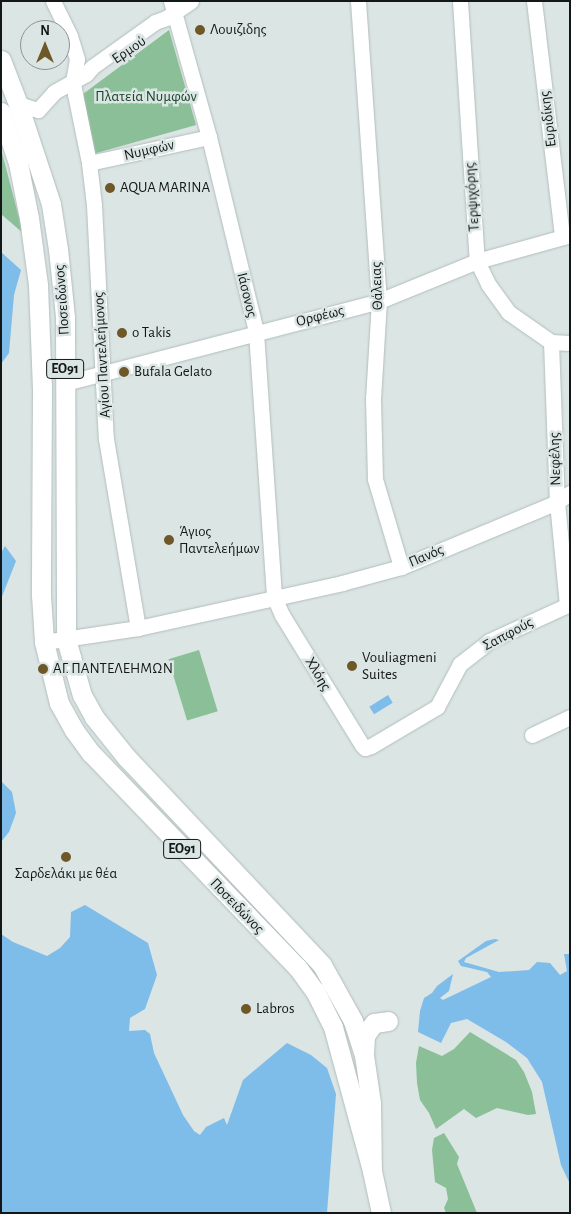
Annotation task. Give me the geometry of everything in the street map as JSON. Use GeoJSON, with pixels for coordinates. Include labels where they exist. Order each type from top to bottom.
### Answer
{"type":"FeatureCollection","features":[{"type":"Feature","properties":{"kind":"main road","name":"Ποσειδώνος"},"geometry":{"type":"LineString","coordinates":[[1,60],[7,108],[20,172],[38,285],[42,387],[40,571],[44,642],[59,703],[90,753],[298,968],[323,1007],[333,1027],[344,1062],[381,1213]]}},
{"type":"Feature","properties":{"kind":"main road","name":"Ποσειδώνος"},"geometry":{"type":"LineString","coordinates":[[7,108],[51,204],[63,291],[66,640],[82,695],[109,737],[322,965],[353,1021],[364,1055],[371,1103],[372,1171]]}},
{"type":"Feature","properties":{"kind":"main road"},"geometry":{"type":"LineString","coordinates":[[323,1007],[342,1001]]}},
{"type":"Feature","properties":{"kind":"main road"},"geometry":{"type":"LineString","coordinates":[[364,1055],[365,1036],[368,1031],[374,1023],[388,1021]]}},
{"type":"Feature","properties":{"kind":"street","name":"Αγίου Παντελεήμονος"},"geometry":{"type":"LineString","coordinates":[[53,1],[70,36],[80,78],[97,250],[101,373],[106,439],[138,628]]}},
{"type":"Feature","properties":{"kind":"street","name":"Ερμού"},"geometry":{"type":"LineString","coordinates":[[7,108],[49,98],[54,92],[80,78],[92,67],[170,11],[190,1]]}},
{"type":"Feature","properties":{"kind":"street","name":"Θάλειας"},"geometry":{"type":"LineString","coordinates":[[358,1],[379,301],[373,398],[374,479],[401,567]]}},
{"type":"Feature","properties":{"kind":"street","name":"Τερψιχόρης"},"geometry":{"type":"LineString","coordinates":[[460,1],[476,261],[488,284],[508,312],[551,342]]}},
{"type":"Feature","properties":{"kind":"street","name":"Ευριδίκης"},"geometry":{"type":"LineString","coordinates":[[534,1],[566,236]]}},
{"type":"Feature","properties":{"kind":"street","name":"Ιάσονος"},"geometry":{"type":"LineString","coordinates":[[170,11],[209,136],[256,332],[274,597]]}},
{"type":"Feature","properties":{"kind":"street","name":"Νυμφών"},"geometry":{"type":"LineString","coordinates":[[89,163],[209,136]]}},
{"type":"Feature","properties":{"kind":"street","name":"Ορφέως"},"geometry":{"type":"LineString","coordinates":[[65,383],[379,301],[476,261],[566,236]]}},
{"type":"Feature","properties":{"kind":"street"},"geometry":{"type":"LineString","coordinates":[[551,342],[570,343]]}},
{"type":"Feature","properties":{"kind":"street","name":"Νεφέλης"},"geometry":{"type":"LineString","coordinates":[[551,342],[563,498],[568,604]]}},
{"type":"Feature","properties":{"kind":"street","name":"Πανός"},"geometry":{"type":"LineString","coordinates":[[274,597],[342,583],[401,567],[563,498]]}},
{"type":"Feature","properties":{"kind":"street"},"geometry":{"type":"LineString","coordinates":[[44,642],[138,628],[274,597]]}},
{"type":"Feature","properties":{"kind":"street","name":"Χλόης"},"geometry":{"type":"LineString","coordinates":[[274,597],[282,616],[365,748]]}},
{"type":"Feature","properties":{"kind":"street","name":"Σαπφούς"},"geometry":{"type":"LineString","coordinates":[[365,748],[437,708],[460,664],[489,641],[568,604]]}},
{"type":"Feature","properties":{"kind":"street"},"geometry":{"type":"LineString","coordinates":[[532,735],[570,717]]}},
{"type":"Feature","properties":{"kind":"green space","name":"Πλατεία Νυμφών"},"geometry":{"type":"Polygon","coordinates":[[[169,30],[196,125],[93,154],[83,94],[169,30]]]}},
{"type":"Feature","properties":{"kind":"green space"},"geometry":{"type":"Polygon","coordinates":[[[1,149],[23,233],[1,214],[1,149]]]}},
{"type":"Feature","properties":{"kind":"green space"},"geometry":{"type":"Polygon","coordinates":[[[199,650],[218,711],[187,721],[168,659],[199,650]]]}},
{"type":"Feature","properties":{"kind":"green space"},"geometry":{"type":"Polygon","coordinates":[[[470,1032],[516,1060],[524,1072],[532,1092],[536,1114],[528,1115],[497,1108],[476,1118],[464,1109],[436,1129],[429,1113],[420,1100],[416,1063],[419,1046],[442,1056],[454,1049],[470,1032]]]}},
{"type":"Feature","properties":{"kind":"green space"},"geometry":{"type":"Polygon","coordinates":[[[444,1133],[459,1157],[457,1164],[477,1213],[446,1213],[444,1208],[448,1199],[446,1188],[435,1182],[432,1150],[434,1138],[444,1133]]]}},
{"type":"Feature","properties":{"kind":"water"},"geometry":{"type":"Polygon","coordinates":[[[1,252],[21,270],[14,295],[9,353],[1,364],[1,252]]]}},
{"type":"Feature","properties":{"kind":"water"},"geometry":{"type":"Polygon","coordinates":[[[5,546],[16,561],[1,599],[1,553],[5,546]]]}},
{"type":"Feature","properties":{"kind":"water"},"geometry":{"type":"Polygon","coordinates":[[[388,695],[393,703],[374,714],[369,707],[388,695]]]}},
{"type":"Feature","properties":{"kind":"water"},"geometry":{"type":"Polygon","coordinates":[[[1,781],[12,792],[16,813],[9,832],[1,842],[1,781]]]}},
{"type":"Feature","properties":{"kind":"water"},"geometry":{"type":"Polygon","coordinates":[[[85,905],[148,943],[157,975],[145,1009],[130,1018],[129,1031],[145,1030],[150,1034],[154,1053],[183,1115],[194,1131],[200,1135],[206,1127],[224,1118],[227,1125],[243,1080],[287,1043],[311,1055],[327,1068],[336,1094],[327,1213],[1,1213],[1,934],[13,942],[47,956],[60,948],[70,937],[71,912],[85,905]]]}},
{"type":"Feature","properties":{"kind":"water"},"geometry":{"type":"Polygon","coordinates":[[[499,940],[466,958],[464,962],[499,972],[529,970],[537,962],[550,963],[560,975],[567,971],[564,954],[570,954],[570,1184],[561,1165],[542,1082],[527,1058],[506,1042],[467,1019],[451,1023],[441,1043],[418,1032],[420,1011],[424,998],[432,993],[437,986],[453,974],[449,991],[440,998],[443,1000],[491,977],[487,972],[461,966],[458,961],[486,941],[499,940]]]}},
{"type":"Feature","properties":{"kind":"place","name":"Λουιζιδης"},"geometry":{"type":"Point","coordinates":[200,30]}},
{"type":"Feature","properties":{"kind":"place","name":"AQUA MARINA"},"geometry":{"type":"Point","coordinates":[110,188]}},
{"type":"Feature","properties":{"kind":"place","name":"o Takis"},"geometry":{"type":"Point","coordinates":[122,333]}},
{"type":"Feature","properties":{"kind":"place","name":"Bufala Gelato"},"geometry":{"type":"Point","coordinates":[124,372]}},
{"type":"Feature","properties":{"kind":"place","name":"Άγιος Παντελεήμων"},"geometry":{"type":"Point","coordinates":[169,540]}},
{"type":"Feature","properties":{"kind":"place","name":"Vouliagmeni Suites"},"geometry":{"type":"Point","coordinates":[352,666]}},
{"type":"Feature","properties":{"kind":"place","name":"ΑΓ. ΠΑΝΤΕΛΕΗΜΩΝ"},"geometry":{"type":"Point","coordinates":[43,669]}},
{"type":"Feature","properties":{"kind":"place","name":"Σαρδελάκι με θέα"},"geometry":{"type":"Point","coordinates":[66,857]}},
{"type":"Feature","properties":{"kind":"place","name":"Labros"},"geometry":{"type":"Point","coordinates":[246,1009]}}]}
